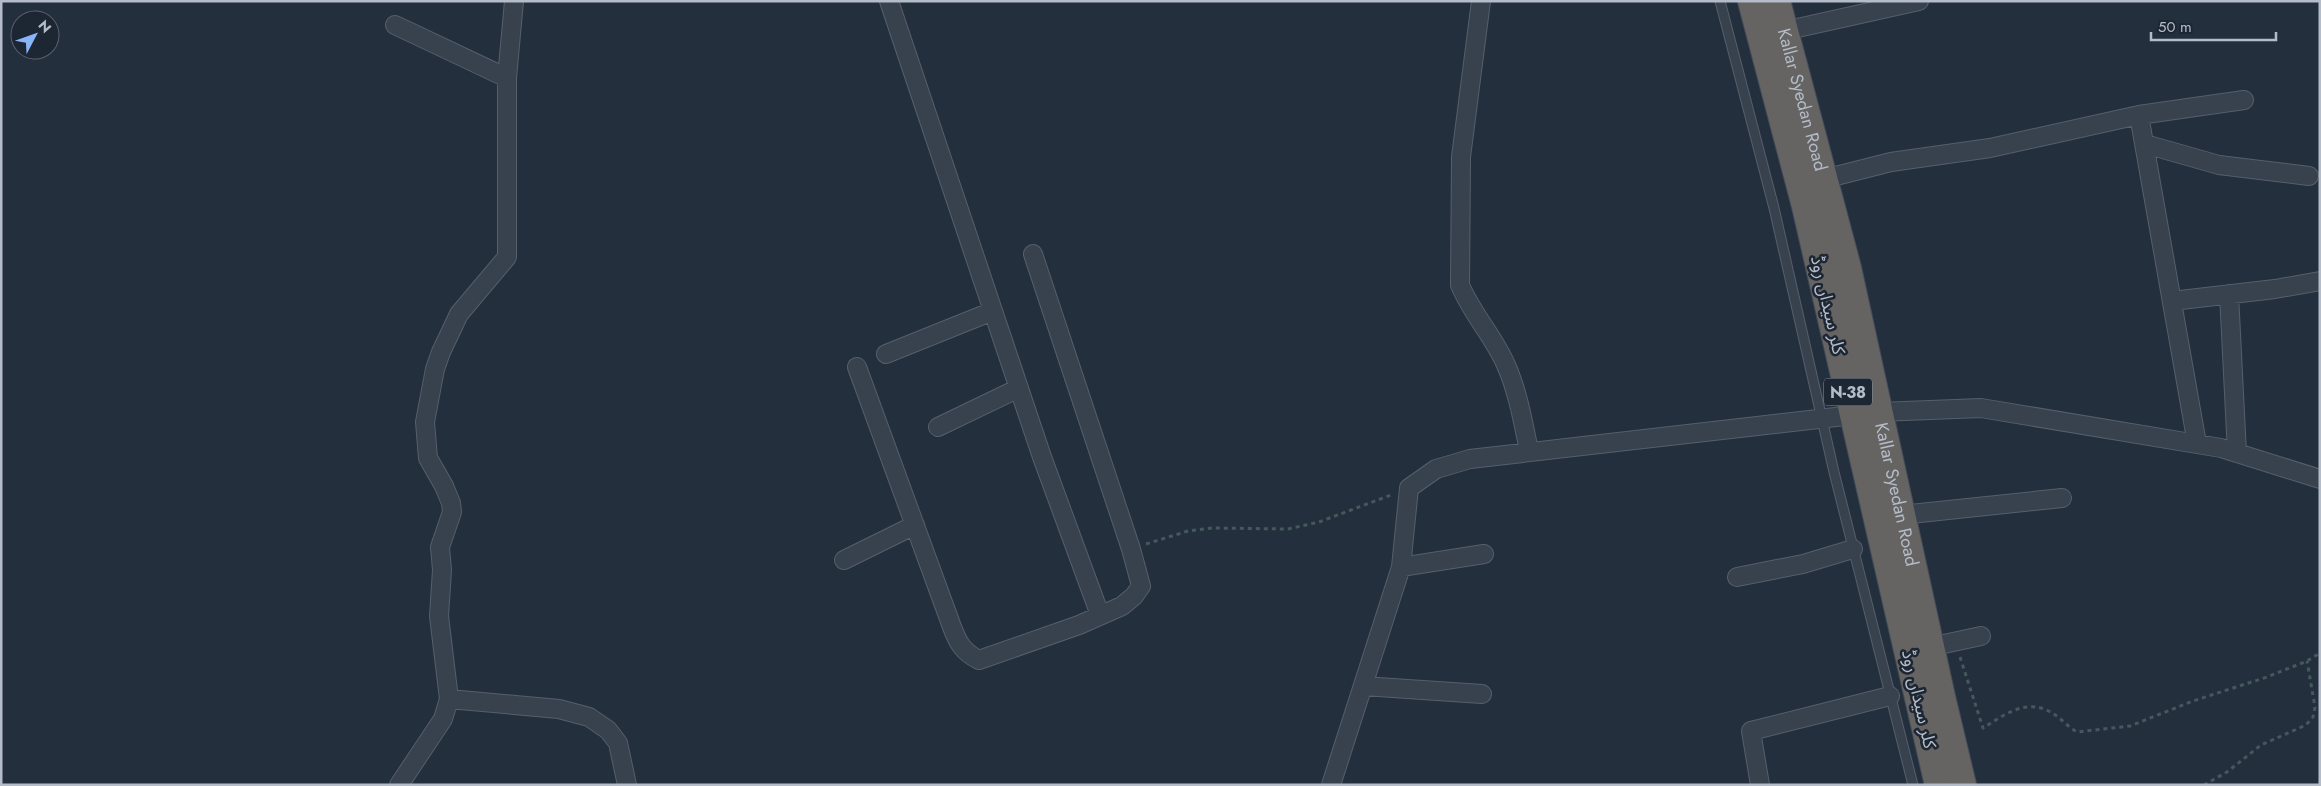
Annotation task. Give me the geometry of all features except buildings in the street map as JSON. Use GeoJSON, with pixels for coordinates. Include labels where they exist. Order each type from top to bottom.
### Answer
{"type":"FeatureCollection","features":[{"type":"Feature","properties":{"kind":"highway","name":"کلر سیداں روڈ"},"geometry":{"type":"LineString","coordinates":[[1752,1],[1806,206],[1866,413],[1940,785]]}},
{"type":"Feature","properties":{"kind":"highway","name":"Kallar Syedan Road"},"geometry":{"type":"LineString","coordinates":[[1776,1],[1847,268],[1866,413],[1901,515],[1942,645],[1962,785]]}},
{"type":"Feature","properties":{"kind":"street"},"geometry":{"type":"LineString","coordinates":[[398,785],[444,719],[448,699],[440,616],[442,570],[440,547],[452,512],[451,503],[444,486],[428,458],[425,422],[435,369],[459,314],[507,257],[508,78],[514,1]]}},
{"type":"Feature","properties":{"kind":"street"},"geometry":{"type":"LineString","coordinates":[[889,1],[1042,457],[1100,615]]}},
{"type":"Feature","properties":{"kind":"street"},"geometry":{"type":"LineString","coordinates":[[1482,1],[1461,157],[1460,285],[1466,300],[1506,365],[1520,408],[1528,451]]}},
{"type":"Feature","properties":{"kind":"street"},"geometry":{"type":"LineString","coordinates":[[1784,31],[1919,1]]}},
{"type":"Feature","properties":{"kind":"street"},"geometry":{"type":"LineString","coordinates":[[395,25],[508,78]]}},
{"type":"Feature","properties":{"kind":"street"},"geometry":{"type":"LineString","coordinates":[[1824,179],[1890,162],[1990,148],[2139,115],[2244,100]]}},
{"type":"Feature","properties":{"kind":"street"},"geometry":{"type":"LineString","coordinates":[[2139,115],[2197,444]]}},
{"type":"Feature","properties":{"kind":"street"},"geometry":{"type":"LineString","coordinates":[[2145,144],[2219,165],[2309,176]]}},
{"type":"Feature","properties":{"kind":"street"},"geometry":{"type":"LineString","coordinates":[[857,367],[959,644],[967,654],[979,660],[1079,625],[1122,606],[1134,596],[1141,586],[1131,549],[1033,254]]}},
{"type":"Feature","properties":{"kind":"street"},"geometry":{"type":"LineString","coordinates":[[2172,302],[2320,280]]}},
{"type":"Feature","properties":{"kind":"street"},"geometry":{"type":"LineString","coordinates":[[2229,294],[2237,453]]}},
{"type":"Feature","properties":{"kind":"street"},"geometry":{"type":"LineString","coordinates":[[886,354],[993,311]]}},
{"type":"Feature","properties":{"kind":"street"},"geometry":{"type":"LineString","coordinates":[[938,427],[1019,388]]}},
{"type":"Feature","properties":{"kind":"street"},"geometry":{"type":"LineString","coordinates":[[1331,785],[1401,567],[1409,488],[1436,469],[1470,459],[1528,451],[1866,413],[1980,408],[2197,444],[2237,453],[2320,479]]}},
{"type":"Feature","properties":{"kind":"street"},"geometry":{"type":"LineString","coordinates":[[1901,515],[2062,498]]}},
{"type":"Feature","properties":{"kind":"street"},"geometry":{"type":"LineString","coordinates":[[844,560],[915,525]]}},
{"type":"Feature","properties":{"kind":"street"},"geometry":{"type":"LineString","coordinates":[[1737,577],[1804,564],[1853,549]]}},
{"type":"Feature","properties":{"kind":"street"},"geometry":{"type":"LineString","coordinates":[[1401,567],[1484,554]]}},
{"type":"Feature","properties":{"kind":"street"},"geometry":{"type":"LineString","coordinates":[[1942,645],[1981,636]]}},
{"type":"Feature","properties":{"kind":"street"},"geometry":{"type":"LineString","coordinates":[[1363,686],[1482,694]]}},
{"type":"Feature","properties":{"kind":"street"},"geometry":{"type":"LineString","coordinates":[[1760,785],[1751,731],[1890,696]]}},
{"type":"Feature","properties":{"kind":"street"},"geometry":{"type":"LineString","coordinates":[[448,699],[559,709],[589,717],[608,730],[618,743],[627,785]]}},
{"type":"Feature","properties":{"kind":"lane"},"geometry":{"type":"LineString","coordinates":[[1720,1],[1774,208],[1821,419],[1913,785]]}},
{"type":"Feature","properties":{"kind":"path"},"geometry":{"type":"LineString","coordinates":[[1131,549],[1188,531],[1212,528],[1296,528],[1318,522],[1409,488]]}},
{"type":"Feature","properties":{"kind":"path"},"geometry":{"type":"LineString","coordinates":[[1942,645],[1983,728],[2011,710],[2032,706],[2051,712],[2077,732],[2130,726],[2192,700],[2266,678],[2307,661],[2320,653]]}},
{"type":"Feature","properties":{"kind":"path"},"geometry":{"type":"LineString","coordinates":[[2204,785],[2228,772],[2260,745],[2306,725],[2313,717],[2315,701],[2307,661]]}}]}
